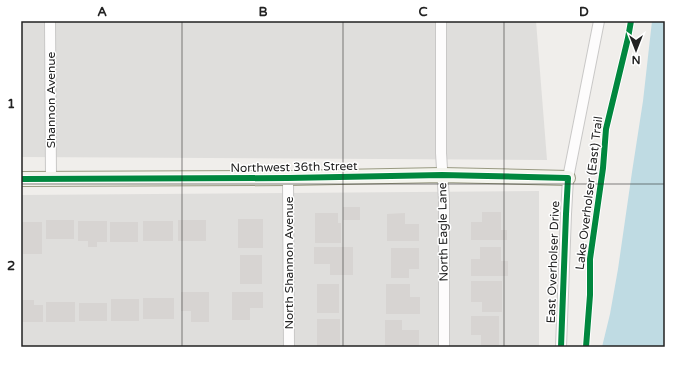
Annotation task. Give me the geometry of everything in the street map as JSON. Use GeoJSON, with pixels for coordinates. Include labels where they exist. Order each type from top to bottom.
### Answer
{"type":"FeatureCollection","features":[{"type":"Feature","properties":{"kind":"street","name":"Shannon Avenue"},"geometry":{"type":"LineString","coordinates":[[50,21],[51,179]]}},
{"type":"Feature","properties":{"kind":"street","name":"North Eagle Lane"},"geometry":{"type":"LineString","coordinates":[[441,21],[441,153],[444,200],[444,347]]}},
{"type":"Feature","properties":{"kind":"street","name":"East Overholser Drive"},"geometry":{"type":"LineString","coordinates":[[561,347],[568,178],[599,21]]}},
{"type":"Feature","properties":{"kind":"street","name":"Northwest 36th Street"},"geometry":{"type":"LineString","coordinates":[[21,180],[442,175],[568,178]]}},
{"type":"Feature","properties":{"kind":"street","name":"North Shannon Avenue"},"geometry":{"type":"LineString","coordinates":[[288,178],[289,347]]}},
{"type":"Feature","properties":{"kind":"shaded area"},"geometry":{"type":"Polygon","coordinates":[[[21,21],[536,21],[547,160],[21,157],[21,21]]]}},
{"type":"Feature","properties":{"kind":"shaded area"},"geometry":{"type":"Polygon","coordinates":[[[539,191],[539,347],[21,347],[21,195],[539,191]]]}},
{"type":"Feature","properties":{"kind":"water"},"geometry":{"type":"Polygon","coordinates":[[[652,21],[665,21],[665,347],[602,347],[610,314],[618,269],[643,101],[652,21]]]}},
{"type":"Feature","properties":{"kind":"building"},"geometry":{"type":"Polygon","coordinates":[[[343,207],[360,207],[360,220],[343,220],[343,207]]]}},
{"type":"Feature","properties":{"kind":"building"},"geometry":{"type":"Polygon","coordinates":[[[482,212],[501,212],[501,230],[507,230],[507,240],[471,240],[471,222],[482,222],[482,212]]]}},
{"type":"Feature","properties":{"kind":"building"},"geometry":{"type":"Polygon","coordinates":[[[315,213],[338,213],[338,223],[341,223],[341,243],[315,243],[315,213]]]}},
{"type":"Feature","properties":{"kind":"building"},"geometry":{"type":"Polygon","coordinates":[[[405,213],[405,224],[419,224],[419,241],[387,241],[387,214],[405,213]]]}},
{"type":"Feature","properties":{"kind":"building"},"geometry":{"type":"Polygon","coordinates":[[[238,219],[263,219],[263,248],[238,248],[238,219]]]}},
{"type":"Feature","properties":{"kind":"building"},"geometry":{"type":"Polygon","coordinates":[[[46,220],[74,220],[74,239],[46,239],[46,220]]]}},
{"type":"Feature","properties":{"kind":"building"},"geometry":{"type":"Polygon","coordinates":[[[178,220],[206,220],[206,241],[178,241],[178,220]]]}},
{"type":"Feature","properties":{"kind":"building"},"geometry":{"type":"Polygon","coordinates":[[[78,221],[107,221],[107,242],[97,242],[97,247],[88,247],[88,241],[78,241],[78,221]]]}},
{"type":"Feature","properties":{"kind":"building"},"geometry":{"type":"Polygon","coordinates":[[[143,221],[173,221],[173,241],[143,241],[143,221]]]}},
{"type":"Feature","properties":{"kind":"building"},"geometry":{"type":"Polygon","coordinates":[[[21,222],[42,222],[42,254],[23,254],[21,222]]]}},
{"type":"Feature","properties":{"kind":"building"},"geometry":{"type":"Polygon","coordinates":[[[110,222],[138,222],[138,242],[110,242],[110,222]]]}},
{"type":"Feature","properties":{"kind":"building"},"geometry":{"type":"Polygon","coordinates":[[[314,247],[353,247],[353,275],[330,275],[330,264],[314,264],[314,247]]]}},
{"type":"Feature","properties":{"kind":"building"},"geometry":{"type":"Polygon","coordinates":[[[480,247],[501,247],[501,261],[508,261],[508,276],[471,276],[471,259],[480,259],[480,247]]]}},
{"type":"Feature","properties":{"kind":"building"},"geometry":{"type":"Polygon","coordinates":[[[391,248],[419,248],[419,269],[409,269],[409,278],[391,278],[391,248]]]}},
{"type":"Feature","properties":{"kind":"building"},"geometry":{"type":"Polygon","coordinates":[[[240,255],[262,255],[262,284],[240,284],[240,255]]]}},
{"type":"Feature","properties":{"kind":"building"},"geometry":{"type":"Polygon","coordinates":[[[471,281],[502,281],[502,312],[482,312],[482,302],[471,302],[471,281]]]}},
{"type":"Feature","properties":{"kind":"building"},"geometry":{"type":"Polygon","coordinates":[[[317,284],[339,284],[339,313],[317,313],[317,284]]]}},
{"type":"Feature","properties":{"kind":"building"},"geometry":{"type":"Polygon","coordinates":[[[386,284],[410,284],[410,297],[420,297],[420,314],[386,314],[386,284]]]}},
{"type":"Feature","properties":{"kind":"building"},"geometry":{"type":"Polygon","coordinates":[[[181,292],[209,292],[209,322],[191,322],[191,311],[181,311],[181,292]]]}},
{"type":"Feature","properties":{"kind":"building"},"geometry":{"type":"Polygon","coordinates":[[[232,292],[263,292],[263,308],[250,308],[250,320],[232,320],[232,292]]]}},
{"type":"Feature","properties":{"kind":"building"},"geometry":{"type":"Polygon","coordinates":[[[143,298],[174,298],[174,319],[143,319],[143,298]]]}},
{"type":"Feature","properties":{"kind":"building"},"geometry":{"type":"Polygon","coordinates":[[[111,299],[139,299],[139,321],[111,321],[111,299]]]}},
{"type":"Feature","properties":{"kind":"building"},"geometry":{"type":"Polygon","coordinates":[[[21,300],[34,300],[34,305],[43,305],[43,322],[21,322],[21,300]]]}},
{"type":"Feature","properties":{"kind":"building"},"geometry":{"type":"Polygon","coordinates":[[[46,302],[75,302],[75,322],[46,322],[46,302]]]}},
{"type":"Feature","properties":{"kind":"building"},"geometry":{"type":"Polygon","coordinates":[[[79,303],[107,303],[107,321],[79,321],[79,303]]]}},
{"type":"Feature","properties":{"kind":"building"},"geometry":{"type":"Polygon","coordinates":[[[471,316],[499,316],[499,345],[481,345],[481,335],[471,335],[471,316]]]}},
{"type":"Feature","properties":{"kind":"building"},"geometry":{"type":"Polygon","coordinates":[[[317,319],[340,319],[340,347],[317,347],[317,319]]]}},
{"type":"Feature","properties":{"kind":"building"},"geometry":{"type":"Polygon","coordinates":[[[385,320],[402,320],[402,330],[419,330],[419,347],[385,347],[385,320]]]}},
{"type":"Feature","properties":{"kind":"cycle path","name":"Lake Overholser (East) Trail"},"geometry":{"type":"LineString","coordinates":[[586,347],[590,295],[590,259],[603,168],[606,129],[631,21]]}},
{"type":"Feature","properties":{"kind":"cycle path"},"geometry":{"type":"LineString","coordinates":[[21,179],[288,178],[442,175],[568,178],[561,347]]}}]}
